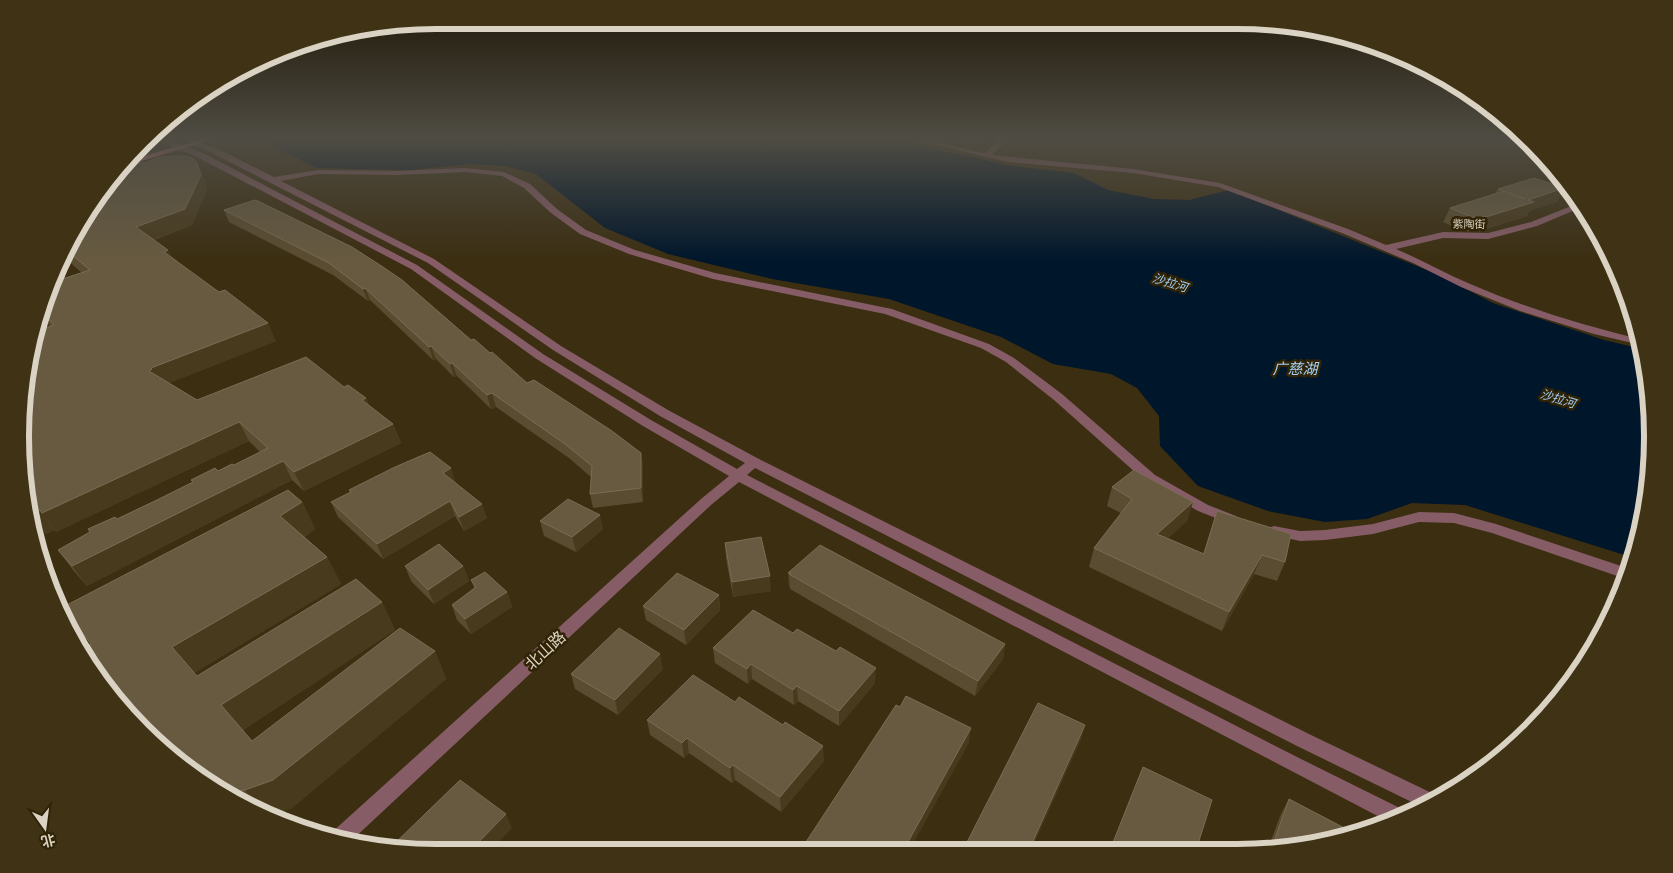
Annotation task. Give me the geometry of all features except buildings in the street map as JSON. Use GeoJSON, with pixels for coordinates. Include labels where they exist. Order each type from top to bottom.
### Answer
{"type":"FeatureCollection","features":[{"type":"Feature","properties":{"kind":"street"},"geometry":{"type":"LineString","coordinates":[[253,180],[414,267],[572,378],[739,475],[1392,813]]}},
{"type":"Feature","properties":{"kind":"street"},"geometry":{"type":"LineString","coordinates":[[274,180],[430,261],[557,348],[664,413],[754,462],[1302,740],[1424,798]]}},
{"type":"Feature","properties":{"kind":"street"},"geometry":{"type":"LineString","coordinates":[[518,180],[554,211],[583,232],[632,252],[713,276],[888,311],[985,346],[1010,360],[1058,397],[1150,478],[1203,508],[1240,521]]}},
{"type":"Feature","properties":{"kind":"street"},"geometry":{"type":"LineString","coordinates":[[1192,180],[1234,189],[1384,248],[1464,285],[1524,309],[1598,332],[1632,340]]}},
{"type":"Feature","properties":{"kind":"street","name":"紫陶街"},"geometry":{"type":"LineString","coordinates":[[1384,248],[1410,244],[1443,235],[1488,236],[1534,224],[1574,207]]}},
{"type":"Feature","properties":{"kind":"street","name":"北山路"},"geometry":{"type":"LineString","coordinates":[[345,833],[706,502],[754,462]]}},
{"type":"Feature","properties":{"kind":"street"},"geometry":{"type":"LineString","coordinates":[[1265,529],[1300,536],[1325,535],[1372,529],[1419,517],[1454,518],[1496,529],[1621,572]]}},
{"type":"Feature","properties":{"kind":"water","name":"广慈湖"},"geometry":{"type":"Polygon","coordinates":[[[543,180],[1087,180],[1108,190],[1154,199],[1189,200],[1229,190],[1434,273],[1493,303],[1604,340],[1634,347],[1641,383],[1644,436],[1641,490],[1626,556],[1465,505],[1412,503],[1367,519],[1325,522],[1268,511],[1198,486],[1160,446],[1159,416],[1137,388],[1111,374],[1053,364],[1001,337],[889,299],[772,279],[668,254],[605,228],[543,180]]]}},
{"type":"Feature","properties":{"kind":"water label","name":"沙拉河"},"geometry":{"type":"Point","coordinates":[1170,283]}},
{"type":"Feature","properties":{"kind":"water label","name":"沙拉河"},"geometry":{"type":"Point","coordinates":[1558,399]}}]}
